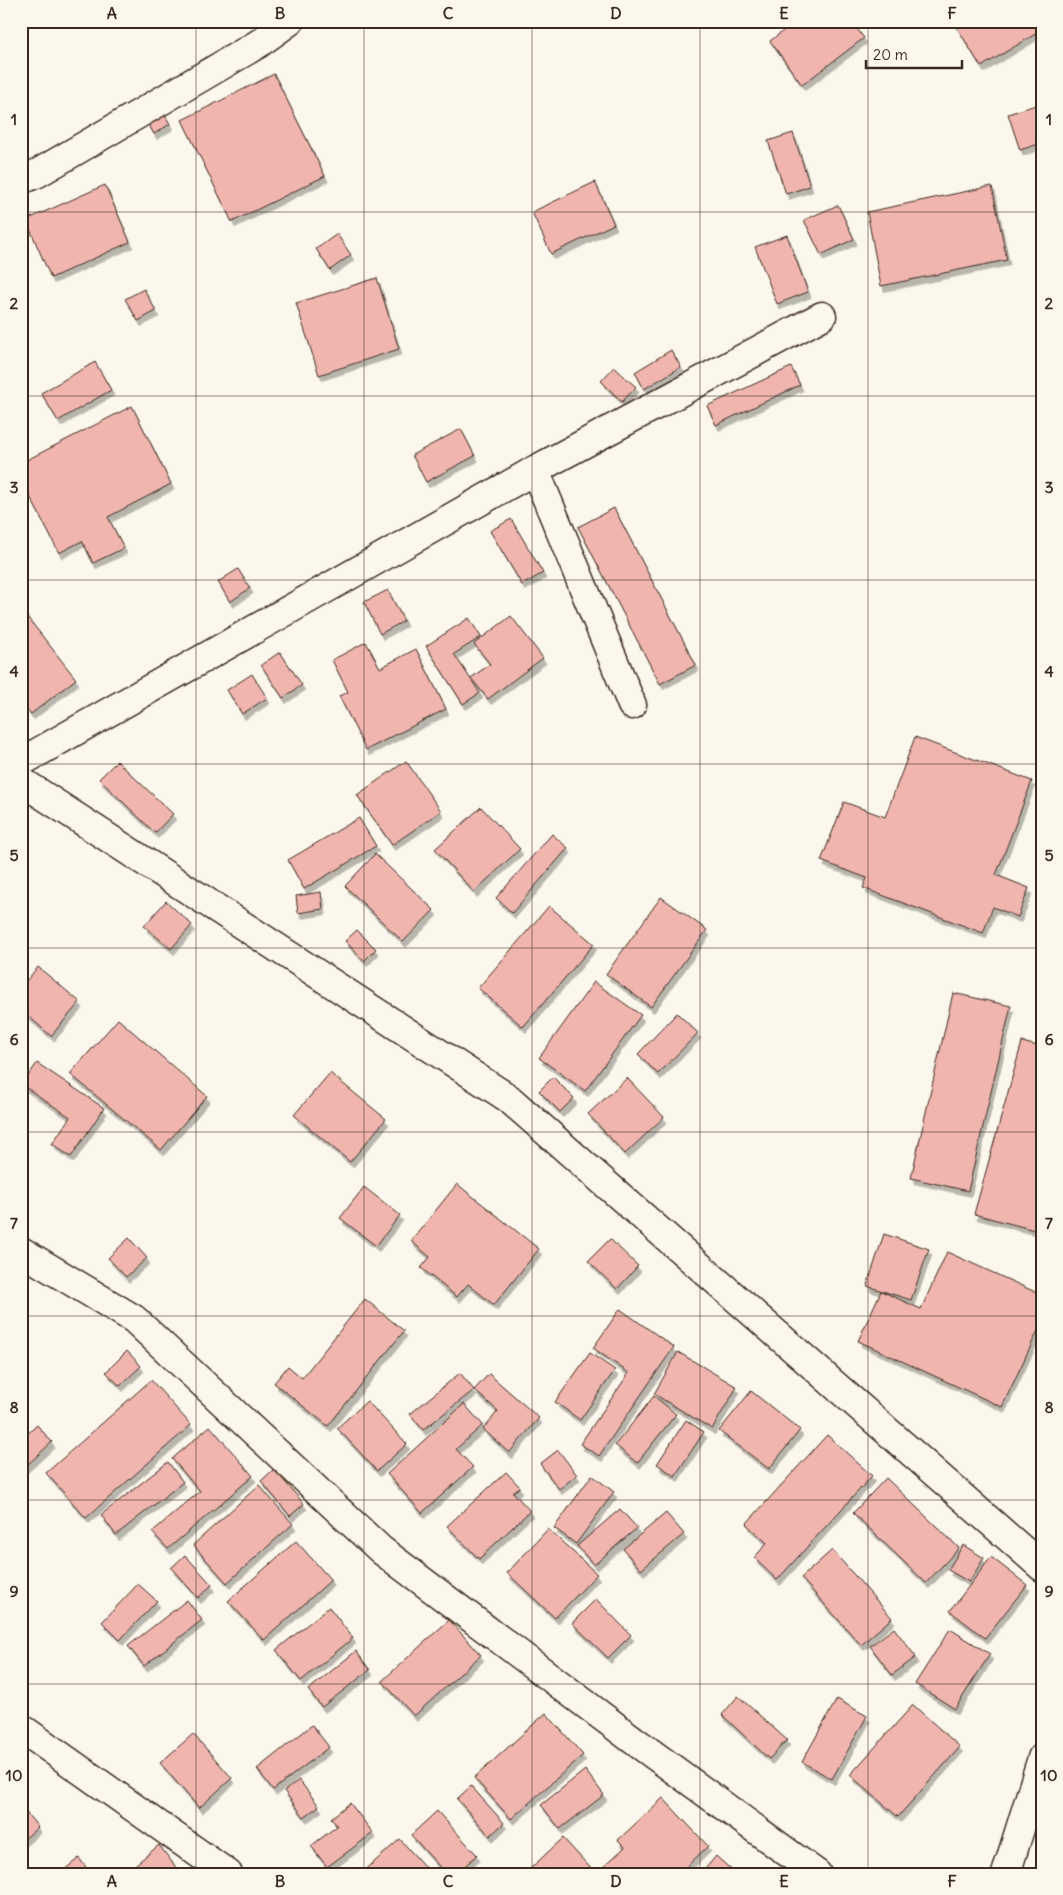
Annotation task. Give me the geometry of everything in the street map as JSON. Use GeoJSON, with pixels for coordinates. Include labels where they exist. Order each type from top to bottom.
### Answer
{"type":"FeatureCollection","features":[{"type":"Feature","properties":{"kind":"street"},"geometry":{"type":"LineString","coordinates":[[21,180],[38,173],[258,44],[290,21]]}},
{"type":"Feature","properties":{"kind":"street"},"geometry":{"type":"LineString","coordinates":[[21,762],[535,470],[822,316]]}},
{"type":"Feature","properties":{"kind":"street"},"geometry":{"type":"LineString","coordinates":[[535,470],[632,705]]}},
{"type":"Feature","properties":{"kind":"street"},"geometry":{"type":"LineString","coordinates":[[21,781],[508,1098],[1042,1567]]}},
{"type":"Feature","properties":{"kind":"street"},"geometry":{"type":"LineString","coordinates":[[21,1251],[134,1319],[381,1550],[632,1739],[817,1874]]}},
{"type":"Feature","properties":{"kind":"street"},"geometry":{"type":"LineString","coordinates":[[21,1728],[228,1874]]}},
{"type":"Feature","properties":{"kind":"street"},"geometry":{"type":"LineString","coordinates":[[1006,1874],[1042,1758]]}},
{"type":"Feature","properties":{"kind":"building"},"geometry":{"type":"Polygon","coordinates":[[[796,21],[851,21],[864,38],[802,85],[770,41],[796,21]]]}},
{"type":"Feature","properties":{"kind":"building"},"geometry":{"type":"Polygon","coordinates":[[[953,21],[1042,21],[1042,30],[981,67],[953,21]]]}},
{"type":"Feature","properties":{"kind":"building"},"geometry":{"type":"Polygon","coordinates":[[[274,74],[325,176],[232,222],[182,120],[274,74]]]}},
{"type":"Feature","properties":{"kind":"building"},"geometry":{"type":"Polygon","coordinates":[[[158,103],[170,124],[154,134],[142,113],[158,103]]]}},
{"type":"Feature","properties":{"kind":"building"},"geometry":{"type":"Polygon","coordinates":[[[1042,103],[1042,143],[1020,150],[1008,114],[1042,103]]]}},
{"type":"Feature","properties":{"kind":"building"},"geometry":{"type":"Polygon","coordinates":[[[793,133],[810,186],[786,194],[768,141],[793,133]]]}},
{"type":"Feature","properties":{"kind":"building"},"geometry":{"type":"Polygon","coordinates":[[[595,182],[614,224],[551,254],[532,212],[595,182]]]}},
{"type":"Feature","properties":{"kind":"building"},"geometry":{"type":"Polygon","coordinates":[[[105,185],[130,242],[51,278],[26,220],[105,185]]]}},
{"type":"Feature","properties":{"kind":"building"},"geometry":{"type":"Polygon","coordinates":[[[992,186],[1007,260],[881,286],[867,212],[992,186]]]}},
{"type":"Feature","properties":{"kind":"building"},"geometry":{"type":"Polygon","coordinates":[[[838,205],[854,239],[821,255],[804,220],[838,205]]]}},
{"type":"Feature","properties":{"kind":"building"},"geometry":{"type":"Polygon","coordinates":[[[337,234],[351,255],[330,270],[316,249],[337,234]]]}},
{"type":"Feature","properties":{"kind":"building"},"geometry":{"type":"Polygon","coordinates":[[[787,235],[808,292],[777,304],[755,247],[787,235]]]}},
{"type":"Feature","properties":{"kind":"building"},"geometry":{"type":"Polygon","coordinates":[[[377,278],[399,349],[319,375],[296,303],[377,278]]]}},
{"type":"Feature","properties":{"kind":"building"},"geometry":{"type":"Polygon","coordinates":[[[144,289],[156,311],[138,321],[125,299],[144,289]]]}},
{"type":"Feature","properties":{"kind":"building"},"geometry":{"type":"Polygon","coordinates":[[[671,350],[681,367],[644,389],[635,372],[671,350]]]}},
{"type":"Feature","properties":{"kind":"building"},"geometry":{"type":"Polygon","coordinates":[[[95,362],[111,390],[58,421],[41,393],[95,362]]]}},
{"type":"Feature","properties":{"kind":"building"},"geometry":{"type":"Polygon","coordinates":[[[614,367],[636,387],[622,402],[601,381],[614,367]]]}},
{"type":"Feature","properties":{"kind":"building"},"geometry":{"type":"Polygon","coordinates":[[[791,367],[800,385],[716,425],[707,406],[791,367]]]}},
{"type":"Feature","properties":{"kind":"building"},"geometry":{"type":"Polygon","coordinates":[[[132,406],[171,484],[108,517],[124,548],[93,563],[82,541],[59,553],[21,479],[21,463],[132,406]]]}},
{"type":"Feature","properties":{"kind":"building"},"geometry":{"type":"Polygon","coordinates":[[[461,429],[475,456],[426,482],[412,455],[461,429]]]}},
{"type":"Feature","properties":{"kind":"building"},"geometry":{"type":"Polygon","coordinates":[[[614,508],[696,665],[660,684],[578,527],[614,508]]]}},
{"type":"Feature","properties":{"kind":"building"},"geometry":{"type":"Polygon","coordinates":[[[511,519],[543,573],[522,585],[490,531],[511,519]]]}},
{"type":"Feature","properties":{"kind":"building"},"geometry":{"type":"Polygon","coordinates":[[[238,569],[250,588],[230,602],[218,582],[238,569]]]}},
{"type":"Feature","properties":{"kind":"building"},"geometry":{"type":"Polygon","coordinates":[[[388,590],[404,621],[380,634],[364,602],[388,590]]]}},
{"type":"Feature","properties":{"kind":"building"},"geometry":{"type":"Polygon","coordinates":[[[21,609],[76,679],[31,714],[21,702],[21,609]]]}},
{"type":"Feature","properties":{"kind":"building"},"geometry":{"type":"Polygon","coordinates":[[[511,616],[543,658],[488,699],[471,678],[490,664],[474,644],[511,616]]]}},
{"type":"Feature","properties":{"kind":"building"},"geometry":{"type":"Polygon","coordinates":[[[469,618],[481,637],[454,654],[480,693],[463,704],[426,646],[469,618]]]}},
{"type":"Feature","properties":{"kind":"building"},"geometry":{"type":"Polygon","coordinates":[[[366,642],[380,668],[416,649],[446,709],[366,750],[339,696],[348,692],[332,660],[366,642]]]}},
{"type":"Feature","properties":{"kind":"building"},"geometry":{"type":"Polygon","coordinates":[[[280,652],[302,685],[283,698],[261,665],[280,652]]]}},
{"type":"Feature","properties":{"kind":"building"},"geometry":{"type":"Polygon","coordinates":[[[252,674],[267,698],[242,714],[227,690],[252,674]]]}},
{"type":"Feature","properties":{"kind":"building"},"geometry":{"type":"Polygon","coordinates":[[[915,737],[1032,781],[996,875],[1029,888],[1018,917],[993,907],[983,933],[863,888],[867,878],[821,861],[844,802],[885,817],[915,737]]]}},
{"type":"Feature","properties":{"kind":"building"},"geometry":{"type":"Polygon","coordinates":[[[117,761],[173,814],[155,833],[99,779],[117,761]]]}},
{"type":"Feature","properties":{"kind":"building"},"geometry":{"type":"Polygon","coordinates":[[[406,761],[441,811],[392,845],[357,795],[406,761]]]}},
{"type":"Feature","properties":{"kind":"building"},"geometry":{"type":"Polygon","coordinates":[[[481,807],[520,849],[474,892],[435,849],[481,807]]]}},
{"type":"Feature","properties":{"kind":"building"},"geometry":{"type":"Polygon","coordinates":[[[359,818],[376,846],[304,889],[288,860],[359,818]]]}},
{"type":"Feature","properties":{"kind":"building"},"geometry":{"type":"Polygon","coordinates":[[[552,834],[568,848],[512,913],[496,898],[552,834]]]}},
{"type":"Feature","properties":{"kind":"building"},"geometry":{"type":"Polygon","coordinates":[[[375,854],[434,910],[403,942],[345,886],[375,854]]]}},
{"type":"Feature","properties":{"kind":"building"},"geometry":{"type":"Polygon","coordinates":[[[321,892],[323,909],[298,913],[296,896],[321,892]]]}},
{"type":"Feature","properties":{"kind":"building"},"geometry":{"type":"Polygon","coordinates":[[[661,897],[707,930],[651,1007],[606,974],[661,897]]]}},
{"type":"Feature","properties":{"kind":"building"},"geometry":{"type":"Polygon","coordinates":[[[166,901],[192,925],[171,949],[144,926],[166,901]]]}},
{"type":"Feature","properties":{"kind":"building"},"geometry":{"type":"Polygon","coordinates":[[[549,906],[594,944],[523,1027],[478,988],[549,906]]]}},
{"type":"Feature","properties":{"kind":"building"},"geometry":{"type":"Polygon","coordinates":[[[357,930],[376,949],[364,961],[345,941],[357,930]]]}},
{"type":"Feature","properties":{"kind":"building"},"geometry":{"type":"Polygon","coordinates":[[[38,967],[80,1002],[51,1036],[21,1010],[21,987],[38,967]]]}},
{"type":"Feature","properties":{"kind":"building"},"geometry":{"type":"Polygon","coordinates":[[[594,982],[641,1015],[585,1091],[539,1058],[594,982]]]}},
{"type":"Feature","properties":{"kind":"building"},"geometry":{"type":"Polygon","coordinates":[[[953,993],[1011,1006],[968,1191],[911,1178],[953,993]]]}},
{"type":"Feature","properties":{"kind":"building"},"geometry":{"type":"Polygon","coordinates":[[[677,1013],[698,1033],[658,1074],[638,1054],[677,1013]]]}},
{"type":"Feature","properties":{"kind":"building"},"geometry":{"type":"Polygon","coordinates":[[[118,1019],[207,1096],[161,1150],[70,1074],[118,1019]]]}},
{"type":"Feature","properties":{"kind":"building"},"geometry":{"type":"Polygon","coordinates":[[[1022,1042],[1042,1047],[1042,1232],[974,1214],[1022,1042]]]}},
{"type":"Feature","properties":{"kind":"building"},"geometry":{"type":"Polygon","coordinates":[[[37,1063],[104,1108],[71,1157],[52,1144],[70,1117],[22,1085],[37,1063]]]}},
{"type":"Feature","properties":{"kind":"building"},"geometry":{"type":"Polygon","coordinates":[[[330,1073],[386,1119],[350,1162],[294,1115],[330,1073]]]}},
{"type":"Feature","properties":{"kind":"building"},"geometry":{"type":"Polygon","coordinates":[[[553,1077],[574,1098],[560,1112],[539,1091],[553,1077]]]}},
{"type":"Feature","properties":{"kind":"building"},"geometry":{"type":"Polygon","coordinates":[[[627,1078],[664,1117],[625,1154],[588,1114],[627,1078]]]}},
{"type":"Feature","properties":{"kind":"building"},"geometry":{"type":"Polygon","coordinates":[[[457,1184],[539,1249],[494,1305],[468,1284],[457,1297],[421,1268],[430,1257],[411,1241],[457,1184]]]}},
{"type":"Feature","properties":{"kind":"building"},"geometry":{"type":"Polygon","coordinates":[[[364,1187],[400,1215],[376,1246],[340,1218],[364,1187]]]}},
{"type":"Feature","properties":{"kind":"building"},"geometry":{"type":"Polygon","coordinates":[[[884,1234],[929,1249],[911,1300],[867,1286],[884,1234]]]}},
{"type":"Feature","properties":{"kind":"building"},"geometry":{"type":"Polygon","coordinates":[[[129,1238],[147,1258],[126,1277],[108,1258],[129,1238]]]}},
{"type":"Feature","properties":{"kind":"building"},"geometry":{"type":"Polygon","coordinates":[[[610,1239],[638,1266],[617,1289],[588,1261],[610,1239]]]}},
{"type":"Feature","properties":{"kind":"building"},"geometry":{"type":"Polygon","coordinates":[[[947,1252],[1042,1295],[1042,1322],[1002,1407],[858,1341],[881,1291],[921,1309],[947,1252]]]}},
{"type":"Feature","properties":{"kind":"building"},"geometry":{"type":"Polygon","coordinates":[[[365,1299],[404,1331],[328,1426],[274,1383],[288,1366],[302,1378],[365,1299]]]}},
{"type":"Feature","properties":{"kind":"building"},"geometry":{"type":"Polygon","coordinates":[[[620,1309],[674,1347],[599,1456],[580,1444],[629,1373],[593,1348],[620,1309]]]}},
{"type":"Feature","properties":{"kind":"building"},"geometry":{"type":"Polygon","coordinates":[[[127,1351],[141,1366],[120,1386],[106,1372],[127,1351]]]}},
{"type":"Feature","properties":{"kind":"building"},"geometry":{"type":"Polygon","coordinates":[[[678,1352],[737,1387],[712,1429],[654,1394],[678,1352]]]}},
{"type":"Feature","properties":{"kind":"building"},"geometry":{"type":"Polygon","coordinates":[[[590,1353],[615,1370],[580,1420],[555,1402],[590,1353]]]}},
{"type":"Feature","properties":{"kind":"building"},"geometry":{"type":"Polygon","coordinates":[[[460,1373],[474,1390],[423,1430],[410,1414],[460,1373]]]}},
{"type":"Feature","properties":{"kind":"building"},"geometry":{"type":"Polygon","coordinates":[[[489,1374],[539,1418],[509,1453],[483,1429],[498,1411],[474,1390],[489,1374]]]}},
{"type":"Feature","properties":{"kind":"building"},"geometry":{"type":"Polygon","coordinates":[[[151,1380],[191,1425],[86,1518],[46,1473],[151,1380]]]}},
{"type":"Feature","properties":{"kind":"building"},"geometry":{"type":"Polygon","coordinates":[[[751,1391],[800,1430],[769,1469],[719,1431],[751,1391]]]}},
{"type":"Feature","properties":{"kind":"building"},"geometry":{"type":"Polygon","coordinates":[[[654,1396],[676,1414],[637,1463],[615,1445],[654,1396]]]}},
{"type":"Feature","properties":{"kind":"building"},"geometry":{"type":"Polygon","coordinates":[[[367,1401],[407,1444],[377,1471],[337,1428],[367,1401]]]}},
{"type":"Feature","properties":{"kind":"building"},"geometry":{"type":"Polygon","coordinates":[[[464,1404],[483,1425],[456,1449],[473,1467],[422,1513],[387,1474],[464,1404]]]}},
{"type":"Feature","properties":{"kind":"building"},"geometry":{"type":"Polygon","coordinates":[[[686,1420],[704,1432],[675,1476],[657,1464],[686,1420]]]}},
{"type":"Feature","properties":{"kind":"building"},"geometry":{"type":"Polygon","coordinates":[[[37,1425],[52,1442],[24,1468],[21,1464],[21,1440],[37,1425]]]}},
{"type":"Feature","properties":{"kind":"building"},"geometry":{"type":"Polygon","coordinates":[[[210,1426],[253,1476],[168,1549],[152,1532],[200,1491],[172,1459],[210,1426]]]}},
{"type":"Feature","properties":{"kind":"building"},"geometry":{"type":"Polygon","coordinates":[[[827,1435],[872,1476],[777,1580],[754,1558],[767,1543],[746,1524],[827,1435]]]}},
{"type":"Feature","properties":{"kind":"building"},"geometry":{"type":"Polygon","coordinates":[[[558,1450],[577,1475],[559,1489],[540,1464],[558,1450]]]}},
{"type":"Feature","properties":{"kind":"building"},"geometry":{"type":"Polygon","coordinates":[[[168,1462],[183,1482],[116,1535],[101,1515],[168,1462]]]}},
{"type":"Feature","properties":{"kind":"building"},"geometry":{"type":"Polygon","coordinates":[[[274,1469],[304,1504],[290,1516],[261,1481],[274,1469]]]}},
{"type":"Feature","properties":{"kind":"building"},"geometry":{"type":"Polygon","coordinates":[[[506,1472],[520,1487],[513,1492],[530,1511],[479,1559],[447,1526],[506,1472]]]}},
{"type":"Feature","properties":{"kind":"building"},"geometry":{"type":"Polygon","coordinates":[[[592,1475],[614,1492],[576,1544],[554,1528],[592,1475]]]}},
{"type":"Feature","properties":{"kind":"building"},"geometry":{"type":"Polygon","coordinates":[[[886,1478],[959,1548],[926,1583],[853,1513],[886,1478]]]}},
{"type":"Feature","properties":{"kind":"building"},"geometry":{"type":"Polygon","coordinates":[[[259,1485],[293,1524],[227,1583],[193,1545],[259,1485]]]}},
{"type":"Feature","properties":{"kind":"building"},"geometry":{"type":"Polygon","coordinates":[[[620,1509],[637,1528],[594,1565],[577,1546],[620,1509]]]}},
{"type":"Feature","properties":{"kind":"building"},"geometry":{"type":"Polygon","coordinates":[[[666,1513],[684,1534],[641,1570],[623,1549],[666,1513]]]}},
{"type":"Feature","properties":{"kind":"building"},"geometry":{"type":"Polygon","coordinates":[[[548,1529],[597,1574],[555,1618],[507,1573],[548,1529]]]}},
{"type":"Feature","properties":{"kind":"building"},"geometry":{"type":"Polygon","coordinates":[[[296,1541],[331,1580],[264,1640],[228,1601],[296,1541]]]}},
{"type":"Feature","properties":{"kind":"building"},"geometry":{"type":"Polygon","coordinates":[[[963,1545],[984,1558],[969,1582],[948,1570],[963,1545]]]}},
{"type":"Feature","properties":{"kind":"building"},"geometry":{"type":"Polygon","coordinates":[[[832,1550],[892,1618],[861,1645],[801,1578],[832,1550]]]}},
{"type":"Feature","properties":{"kind":"building"},"geometry":{"type":"Polygon","coordinates":[[[185,1555],[212,1585],[198,1598],[171,1568],[185,1555]]]}},
{"type":"Feature","properties":{"kind":"building"},"geometry":{"type":"Polygon","coordinates":[[[991,1557],[1027,1585],[985,1638],[950,1611],[991,1557]]]}},
{"type":"Feature","properties":{"kind":"building"},"geometry":{"type":"Polygon","coordinates":[[[138,1584],[157,1601],[120,1640],[102,1622],[138,1584]]]}},
{"type":"Feature","properties":{"kind":"building"},"geometry":{"type":"Polygon","coordinates":[[[596,1599],[631,1635],[608,1658],[572,1623],[596,1599]]]}},
{"type":"Feature","properties":{"kind":"building"},"geometry":{"type":"Polygon","coordinates":[[[187,1600],[202,1620],[144,1666],[128,1646],[187,1600]]]}},
{"type":"Feature","properties":{"kind":"building"},"geometry":{"type":"Polygon","coordinates":[[[329,1607],[353,1638],[301,1681],[276,1650],[329,1607]]]}},
{"type":"Feature","properties":{"kind":"building"},"geometry":{"type":"Polygon","coordinates":[[[449,1620],[481,1655],[414,1716],[382,1681],[449,1620]]]}},
{"type":"Feature","properties":{"kind":"building"},"geometry":{"type":"Polygon","coordinates":[[[894,1628],[916,1657],[892,1675],[870,1646],[894,1628]]]}},
{"type":"Feature","properties":{"kind":"building"},"geometry":{"type":"Polygon","coordinates":[[[950,1629],[990,1654],[955,1709],[915,1684],[950,1629]]]}},
{"type":"Feature","properties":{"kind":"building"},"geometry":{"type":"Polygon","coordinates":[[[356,1651],[370,1670],[322,1707],[308,1690],[356,1651]]]}},
{"type":"Feature","properties":{"kind":"building"},"geometry":{"type":"Polygon","coordinates":[[[738,1696],[787,1740],[769,1759],[722,1715],[738,1696]]]}},
{"type":"Feature","properties":{"kind":"building"},"geometry":{"type":"Polygon","coordinates":[[[837,1699],[867,1716],[832,1779],[802,1762],[837,1699]]]}},
{"type":"Feature","properties":{"kind":"building"},"geometry":{"type":"Polygon","coordinates":[[[913,1705],[960,1747],[898,1817],[850,1775],[913,1705]]]}},
{"type":"Feature","properties":{"kind":"building"},"geometry":{"type":"Polygon","coordinates":[[[546,1713],[583,1755],[511,1819],[474,1778],[546,1713]]]}},
{"type":"Feature","properties":{"kind":"building"},"geometry":{"type":"Polygon","coordinates":[[[312,1725],[329,1747],[273,1790],[257,1769],[312,1725]]]}},
{"type":"Feature","properties":{"kind":"building"},"geometry":{"type":"Polygon","coordinates":[[[193,1734],[232,1778],[199,1808],[160,1763],[193,1734]]]}},
{"type":"Feature","properties":{"kind":"building"},"geometry":{"type":"Polygon","coordinates":[[[585,1770],[604,1795],[560,1829],[541,1805],[585,1770]]]}},
{"type":"Feature","properties":{"kind":"building"},"geometry":{"type":"Polygon","coordinates":[[[299,1780],[319,1806],[304,1817],[284,1791],[299,1780]]]}},
{"type":"Feature","properties":{"kind":"building"},"geometry":{"type":"Polygon","coordinates":[[[471,1786],[504,1823],[490,1836],[457,1799],[471,1786]]]}},
{"type":"Feature","properties":{"kind":"building"},"geometry":{"type":"Polygon","coordinates":[[[663,1798],[708,1846],[679,1874],[604,1874],[600,1870],[625,1847],[618,1840],[663,1798]]]}},
{"type":"Feature","properties":{"kind":"building"},"geometry":{"type":"Polygon","coordinates":[[[350,1803],[373,1833],[327,1867],[311,1846],[337,1826],[331,1818],[350,1803]]]}},
{"type":"Feature","properties":{"kind":"building"},"geometry":{"type":"Polygon","coordinates":[[[23,1809],[38,1827],[21,1842],[21,1810],[23,1809]]]}},
{"type":"Feature","properties":{"kind":"building"},"geometry":{"type":"Polygon","coordinates":[[[437,1811],[477,1855],[456,1874],[446,1874],[411,1835],[437,1811]]]}},
{"type":"Feature","properties":{"kind":"building"},"geometry":{"type":"Polygon","coordinates":[[[563,1838],[596,1874],[534,1874],[530,1869],[563,1838]]]}},
{"type":"Feature","properties":{"kind":"building"},"geometry":{"type":"Polygon","coordinates":[[[400,1839],[431,1874],[361,1874],[400,1839]]]}},
{"type":"Feature","properties":{"kind":"building"},"geometry":{"type":"Polygon","coordinates":[[[159,1845],[181,1874],[124,1874],[159,1845]]]}},
{"type":"Feature","properties":{"kind":"building"},"geometry":{"type":"Polygon","coordinates":[[[716,1856],[736,1874],[701,1874],[716,1856]]]}},
{"type":"Feature","properties":{"kind":"building"},"geometry":{"type":"Polygon","coordinates":[[[79,1858],[91,1874],[59,1874],[79,1858]]]}}]}
